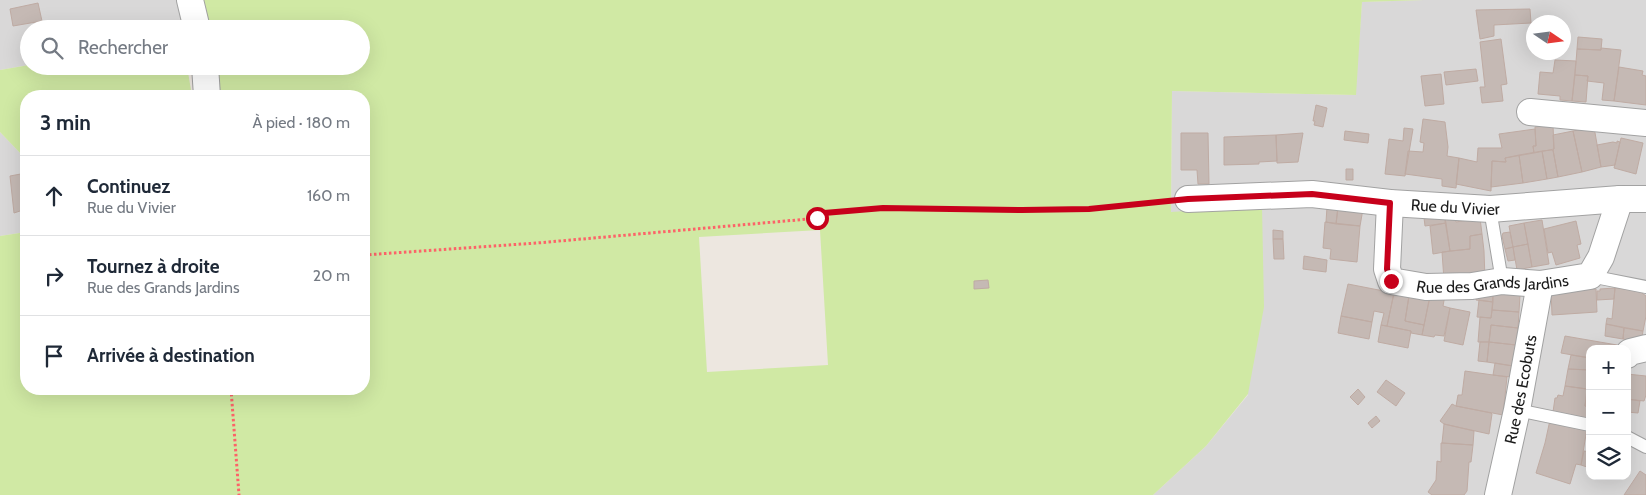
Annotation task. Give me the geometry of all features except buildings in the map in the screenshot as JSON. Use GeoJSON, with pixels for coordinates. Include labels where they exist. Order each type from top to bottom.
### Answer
{"type":"FeatureCollection","features":[{"type":"Feature","properties":{"kind":"street"},"geometry":{"type":"LineString","coordinates":[[190,0],[195,20]]}},
{"type":"Feature","properties":{"kind":"street"},"geometry":{"type":"LineString","coordinates":[[206,75],[207,90]]}},
{"type":"Feature","properties":{"kind":"street"},"geometry":{"type":"LineString","coordinates":[[1530,112],[1646,123]]}},
{"type":"Feature","properties":{"kind":"street","name":"Rue du Vivier"},"geometry":{"type":"LineString","coordinates":[[1188,199],[1312,194],[1390,203],[1490,209],[1620,199],[1646,199]]}},
{"type":"Feature","properties":{"kind":"street","name":"Rue des Grands Jardins"},"geometry":{"type":"LineString","coordinates":[[1390,203],[1387,269],[1391,281],[1426,287],[1472,286],[1502,281],[1540,284],[1590,276],[1601,258],[1620,199]]}},
{"type":"Feature","properties":{"kind":"street","name":"Rue des Ecobuts"},"geometry":{"type":"LineString","coordinates":[[1498,495],[1517,410],[1540,284]]}},
{"type":"Feature","properties":{"kind":"lane"},"geometry":{"type":"LineString","coordinates":[[1490,209],[1502,281]]}},
{"type":"Feature","properties":{"kind":"lane"},"geometry":{"type":"LineString","coordinates":[[1590,276],[1646,287]]}},
{"type":"Feature","properties":{"kind":"lane"},"geometry":{"type":"LineString","coordinates":[[1517,410],[1586,424]]}},
{"type":"Feature","properties":{"kind":"lane"},"geometry":{"type":"LineString","coordinates":[[1631,439],[1646,447]]}},
{"type":"Feature","properties":{"kind":"path"},"geometry":{"type":"LineString","coordinates":[[370,255],[547,242],[817,218],[824,213],[883,208],[1089,209],[1188,199]]}},
{"type":"Feature","properties":{"kind":"path"},"geometry":{"type":"LineString","coordinates":[[231,395],[239,495]]}},
{"type":"Feature","properties":{"kind":"shaded area"},"geometry":{"type":"Polygon","coordinates":[[[0,0],[199,0],[202,20],[20,20],[20,67],[0,70],[0,0]]]}},
{"type":"Feature","properties":{"kind":"shaded area"},"geometry":{"type":"Polygon","coordinates":[[[1424,0],[1646,0],[1646,495],[1153,495],[1206,446],[1248,395],[1171,212],[1172,91],[1355,95],[1362,2],[1424,0]]]}},
{"type":"Feature","properties":{"kind":"shaded area"},"geometry":{"type":"Polygon","coordinates":[[[0,132],[20,153],[20,233],[0,236],[0,132]]]}},
{"type":"Feature","properties":{"kind":"green space"},"geometry":{"type":"Polygon","coordinates":[[[199,0],[1424,0],[1362,2],[1356,95],[1172,91],[1171,212],[1262,206],[1264,307],[1248,394],[1206,446],[1153,495],[0,495],[0,236],[20,233],[20,395],[370,395],[370,90],[211,90],[210,75],[370,75],[370,20],[202,20],[199,0]],[[820,230],[699,237],[707,372],[828,365],[820,230]]]}},
{"type":"Feature","properties":{"kind":"green space"},"geometry":{"type":"Polygon","coordinates":[[[20,67],[20,75],[188,75],[191,90],[20,90],[20,153],[0,132],[0,70],[20,67]]]}},
{"type":"Feature","properties":{"kind":"route"},"geometry":{"type":"LineString","coordinates":[[817,218],[824,213],[883,208],[1089,209],[1188,199],[1312,194],[1390,203],[1387,269],[1391,281]]}}]}
